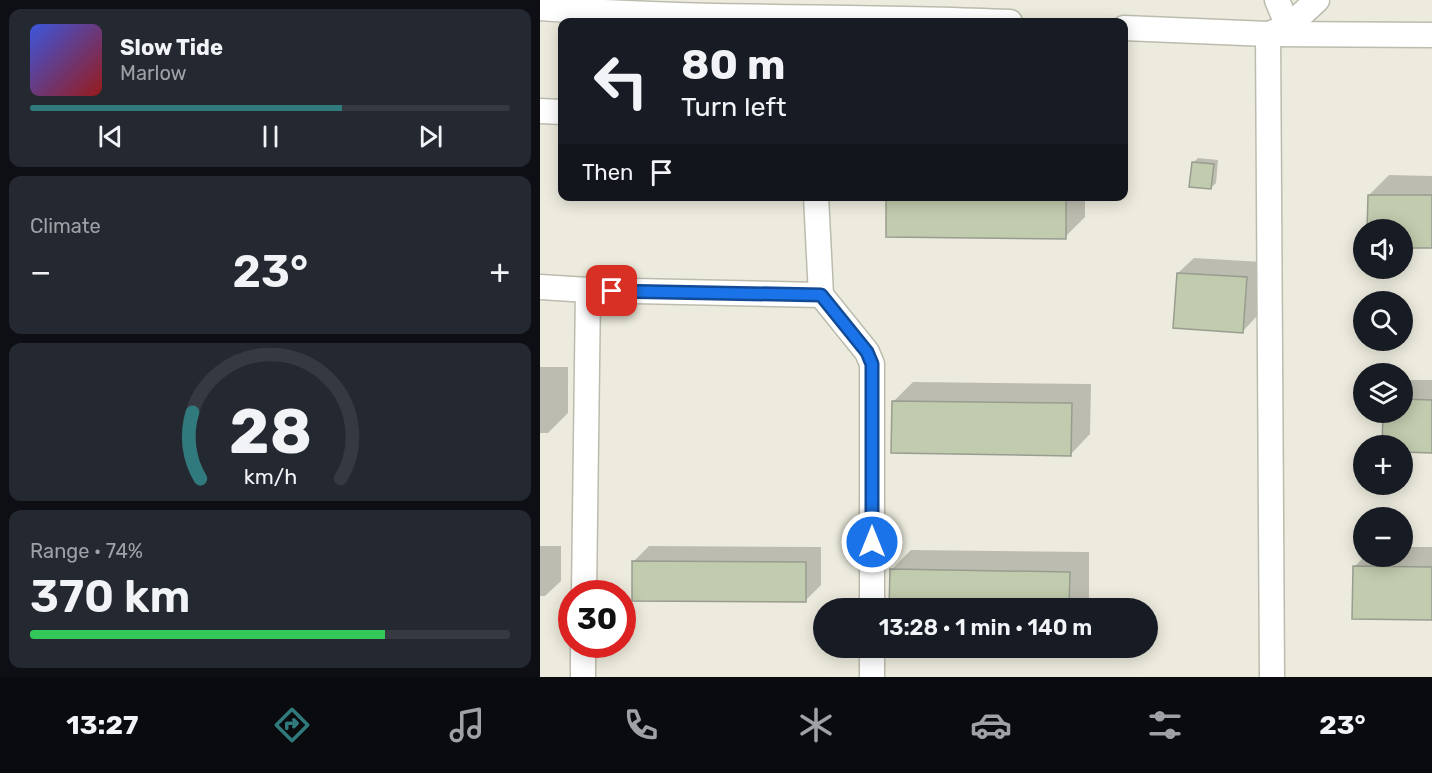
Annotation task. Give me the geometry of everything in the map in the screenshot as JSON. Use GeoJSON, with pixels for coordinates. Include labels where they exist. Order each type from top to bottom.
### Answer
{"type":"FeatureCollection","features":[{"type":"Feature","properties":{"kind":"street"},"geometry":{"type":"LineString","coordinates":[[1272,677],[1278,31],[1276,0]]}},
{"type":"Feature","properties":{"kind":"street"},"geometry":{"type":"LineString","coordinates":[[1278,31],[1317,0]]}},
{"type":"Feature","properties":{"kind":"street"},"geometry":{"type":"LineString","coordinates":[[540,8],[603,18]]}},
{"type":"Feature","properties":{"kind":"street"},"geometry":{"type":"LineString","coordinates":[[1128,28],[1432,35]]}},
{"type":"Feature","properties":{"kind":"street"},"geometry":{"type":"LineString","coordinates":[[540,111],[558,112]]}},
{"type":"Feature","properties":{"kind":"street"},"geometry":{"type":"LineString","coordinates":[[816,201],[821,295],[867,352],[872,364],[872,598]]}},
{"type":"Feature","properties":{"kind":"street"},"geometry":{"type":"LineString","coordinates":[[540,287],[821,295]]}},
{"type":"Feature","properties":{"kind":"street"},"geometry":{"type":"LineString","coordinates":[[584,580],[588,290]]}},
{"type":"Feature","properties":{"kind":"street"},"geometry":{"type":"LineString","coordinates":[[583,658],[583,677]]}},
{"type":"Feature","properties":{"kind":"street"},"geometry":{"type":"LineString","coordinates":[[872,658],[872,677]]}},
{"type":"Feature","properties":{"kind":"building"},"geometry":{"type":"Polygon","coordinates":[[[1192,162],[1214,164],[1211,189],[1189,187],[1192,162]]]}},
{"type":"Feature","properties":{"kind":"building"},"geometry":{"type":"Polygon","coordinates":[[[1368,195],[1432,195],[1432,248],[1413,248],[1413,219],[1367,219],[1368,195]]]}},
{"type":"Feature","properties":{"kind":"building"},"geometry":{"type":"Polygon","coordinates":[[[886,201],[1066,201],[1066,239],[886,237],[886,201]]]}},
{"type":"Feature","properties":{"kind":"building"},"geometry":{"type":"Polygon","coordinates":[[[1177,273],[1247,277],[1243,333],[1173,328],[1177,273]]]}},
{"type":"Feature","properties":{"kind":"building"},"geometry":{"type":"Polygon","coordinates":[[[1413,399],[1432,400],[1432,453],[1413,452],[1413,435],[1382,435],[1383,423],[1413,423],[1413,399]]]}},
{"type":"Feature","properties":{"kind":"building"},"geometry":{"type":"Polygon","coordinates":[[[892,401],[1072,403],[1071,456],[891,453],[892,401]]]}},
{"type":"Feature","properties":{"kind":"building"},"geometry":{"type":"Polygon","coordinates":[[[632,561],[806,562],[806,602],[636,601],[636,580],[632,580],[632,561]]]}},
{"type":"Feature","properties":{"kind":"building"},"geometry":{"type":"Polygon","coordinates":[[[1353,566],[1432,567],[1432,620],[1352,619],[1353,566]]]}},
{"type":"Feature","properties":{"kind":"building"},"geometry":{"type":"Polygon","coordinates":[[[890,569],[1070,572],[1069,598],[889,598],[890,569]]]}},
{"type":"Feature","properties":{"kind":"route"},"geometry":{"type":"LineString","coordinates":[[612,291],[821,295],[867,352],[872,364],[872,542]]}}]}
